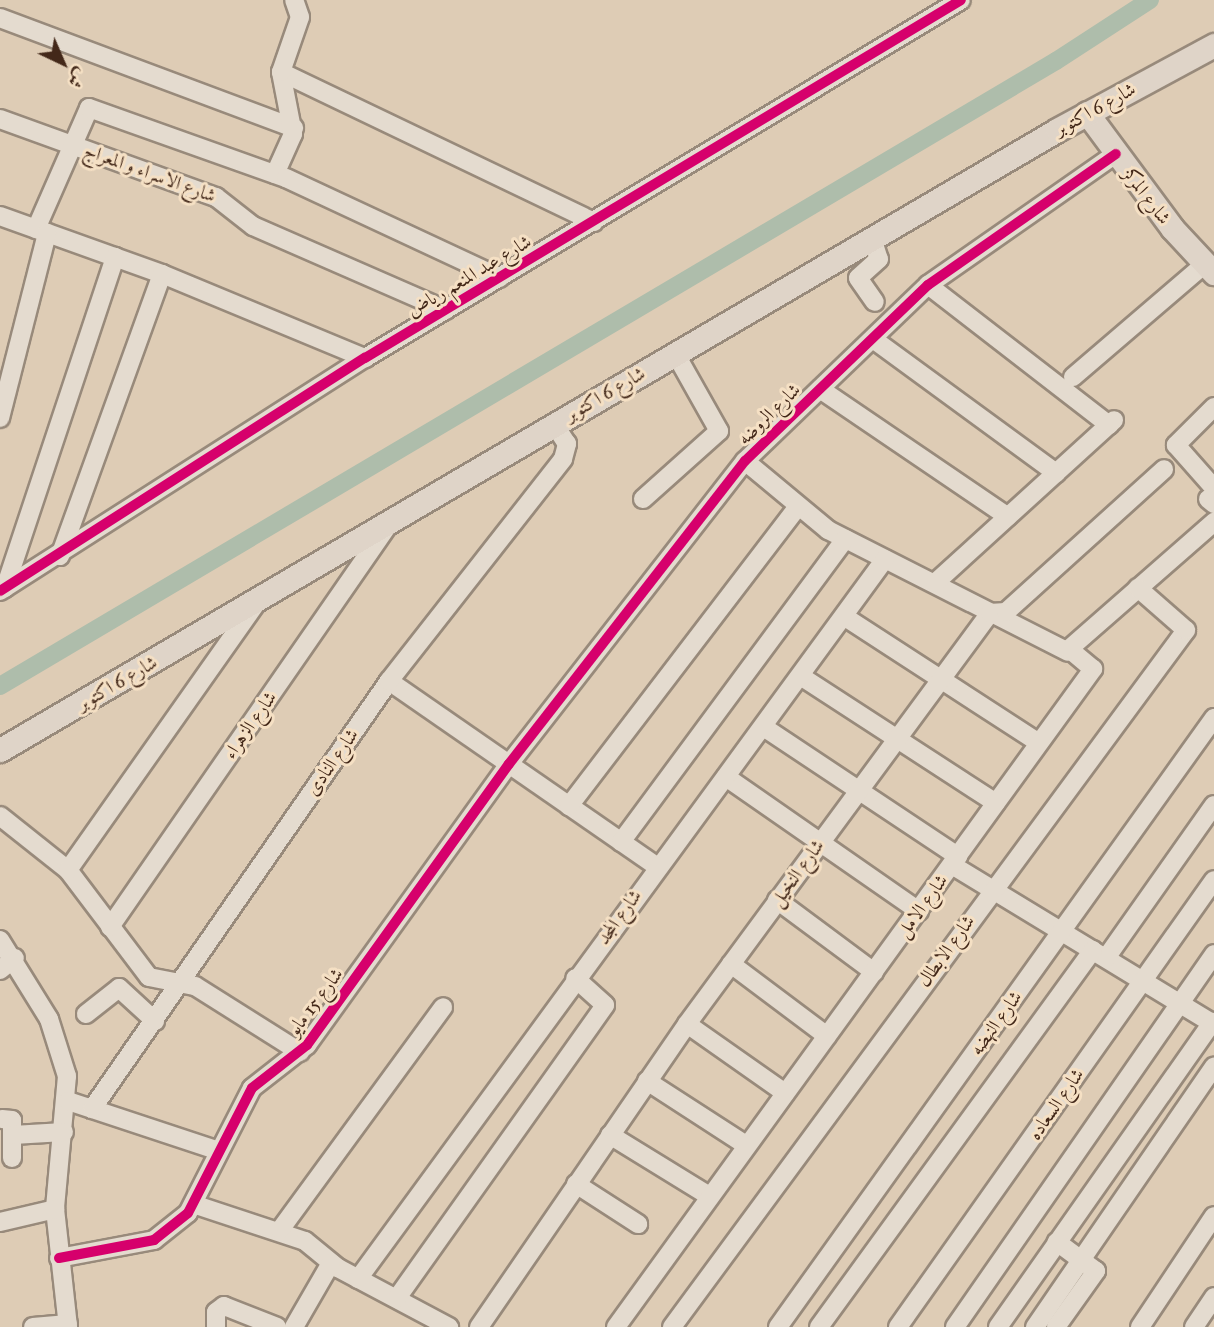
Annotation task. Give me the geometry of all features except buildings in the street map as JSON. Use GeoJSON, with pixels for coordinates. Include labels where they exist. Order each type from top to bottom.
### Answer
{"type":"FeatureCollection","features":[{"type":"Feature","properties":{"kind":"main road","name":"شارع 6 اكتوبر"},"geometry":{"type":"LineString","coordinates":[[0,750],[256,603],[554,424],[1087,113],[1214,45]]}},
{"type":"Feature","properties":{"kind":"main road","name":"شارع المركز"},"geometry":{"type":"LineString","coordinates":[[1087,113],[1116,155],[1209,268]]}},
{"type":"Feature","properties":{"kind":"street"},"geometry":{"type":"LineString","coordinates":[[275,174],[294,128],[281,72],[300,17],[294,0]]}},
{"type":"Feature","properties":{"kind":"street","name":"شارع عبد المنعم رياض"},"geometry":{"type":"LineString","coordinates":[[2,589],[60,556],[365,358],[961,0]]}},
{"type":"Feature","properties":{"kind":"street"},"geometry":{"type":"LineString","coordinates":[[0,18],[294,128]]}},
{"type":"Feature","properties":{"kind":"street"},"geometry":{"type":"LineString","coordinates":[[281,72],[594,222]]}},
{"type":"Feature","properties":{"kind":"street"},"geometry":{"type":"LineString","coordinates":[[0,418],[42,231],[82,114],[92,108],[275,174],[500,278]]}},
{"type":"Feature","properties":{"kind":"street","name":"شارع الاسراء و المعراج"},"geometry":{"type":"LineString","coordinates":[[0,119],[216,197],[253,226],[445,310]]}},
{"type":"Feature","properties":{"kind":"street","name":"شارع الروضه"},"geometry":{"type":"LineString","coordinates":[[509,764],[745,461],[928,285],[1116,155]]}},
{"type":"Feature","properties":{"kind":"street"},"geometry":{"type":"LineString","coordinates":[[0,218],[162,274],[365,358]]}},
{"type":"Feature","properties":{"kind":"street"},"geometry":{"type":"LineString","coordinates":[[872,238],[879,259],[858,278],[874,302]]}},
{"type":"Feature","properties":{"kind":"street"},"geometry":{"type":"LineString","coordinates":[[2,589],[114,257]]}},
{"type":"Feature","properties":{"kind":"street"},"geometry":{"type":"LineString","coordinates":[[1073,377],[1209,268]]}},
{"type":"Feature","properties":{"kind":"street"},"geometry":{"type":"LineString","coordinates":[[60,556],[162,274]]}},
{"type":"Feature","properties":{"kind":"street"},"geometry":{"type":"LineString","coordinates":[[928,285],[1111,423],[935,583]]}},
{"type":"Feature","properties":{"kind":"street"},"geometry":{"type":"LineString","coordinates":[[873,339],[1056,473]]}},
{"type":"Feature","properties":{"kind":"street"},"geometry":{"type":"LineString","coordinates":[[643,499],[719,431],[675,353]]}},
{"type":"Feature","properties":{"kind":"street"},"geometry":{"type":"LineString","coordinates":[[820,389],[1008,517]]}},
{"type":"Feature","properties":{"kind":"street"},"geometry":{"type":"LineString","coordinates":[[1212,497],[1176,445],[1214,407]]}},
{"type":"Feature","properties":{"kind":"street","name":"شارع النادى"},"geometry":{"type":"LineString","coordinates":[[92,1109],[155,1021],[176,983],[389,681],[566,454],[565,439],[554,424]]}},
{"type":"Feature","properties":{"kind":"street"},"geometry":{"type":"LineString","coordinates":[[745,461],[798,506],[845,539],[1068,652],[1214,522]]}},
{"type":"Feature","properties":{"kind":"street","name":"شارع النخيل"},"geometry":{"type":"LineString","coordinates":[[479,1327],[687,1024],[895,737],[990,613],[1006,612],[1164,470]]}},
{"type":"Feature","properties":{"kind":"street"},"geometry":{"type":"LineString","coordinates":[[569,806],[798,506]]}},
{"type":"Feature","properties":{"kind":"street","name":"شارع الزهراء"},"geometry":{"type":"LineString","coordinates":[[110,927],[390,522]]}},
{"type":"Feature","properties":{"kind":"street"},"geometry":{"type":"LineString","coordinates":[[621,842],[845,539]]}},
{"type":"Feature","properties":{"kind":"street","name":"شارع المجد"},"geometry":{"type":"LineString","coordinates":[[358,1279],[656,866],[765,728],[885,559]]}},
{"type":"Feature","properties":{"kind":"street","name":"شارع الابطال"},"geometry":{"type":"LineString","coordinates":[[672,1327],[991,889],[1186,630],[1138,588]]}},
{"type":"Feature","properties":{"kind":"street"},"geometry":{"type":"LineString","coordinates":[[68,870],[256,603]]}},
{"type":"Feature","properties":{"kind":"street"},"geometry":{"type":"LineString","coordinates":[[845,617],[1039,743]]}},
{"type":"Feature","properties":{"kind":"street","name":"شارع الامل"},"geometry":{"type":"LineString","coordinates":[[616,1327],[1093,669],[1068,652]]}},
{"type":"Feature","properties":{"kind":"street"},"geometry":{"type":"LineString","coordinates":[[802,677],[996,803]]}},
{"type":"Feature","properties":{"kind":"street"},"geometry":{"type":"LineString","coordinates":[[389,681],[656,866]]}},
{"type":"Feature","properties":{"kind":"street","name":"شارع النهضه"},"geometry":{"type":"LineString","coordinates":[[778,1327],[1214,718]]}},
{"type":"Feature","properties":{"kind":"street"},"geometry":{"type":"LineString","coordinates":[[765,728],[857,789],[991,889],[1213,1023],[998,1327]]}},
{"type":"Feature","properties":{"kind":"street","name":"شارع 15 مايو"},"geometry":{"type":"LineString","coordinates":[[59,1258],[154,1240],[193,1204],[216,1150],[253,1088],[300,1052],[509,764]]}},
{"type":"Feature","properties":{"kind":"street"},"geometry":{"type":"LineString","coordinates":[[726,777],[919,911]]}},
{"type":"Feature","properties":{"kind":"street"},"geometry":{"type":"LineString","coordinates":[[819,1327],[1214,805]]}},
{"type":"Feature","properties":{"kind":"street"},"geometry":{"type":"LineString","coordinates":[[0,816],[68,870],[149,977],[195,986],[300,1052]]}},
{"type":"Feature","properties":{"kind":"street","name":"شارع السعاده"},"geometry":{"type":"LineString","coordinates":[[898,1327],[1214,880]]}},
{"type":"Feature","properties":{"kind":"street"},"geometry":{"type":"LineString","coordinates":[[777,900],[874,972]]}},
{"type":"Feature","properties":{"kind":"street"},"geometry":{"type":"LineString","coordinates":[[0,940],[15,958],[61,1049],[68,1101],[55,1209],[68,1326],[33,1327]]}},
{"type":"Feature","properties":{"kind":"street"},"geometry":{"type":"LineString","coordinates":[[956,1327],[1214,954]]}},
{"type":"Feature","properties":{"kind":"street"},"geometry":{"type":"LineString","coordinates":[[0,970],[15,958]]}},
{"type":"Feature","properties":{"kind":"street"},"geometry":{"type":"LineString","coordinates":[[731,964],[827,1036]]}},
{"type":"Feature","properties":{"kind":"street"},"geometry":{"type":"LineString","coordinates":[[397,1298],[605,1005],[575,978]]}},
{"type":"Feature","properties":{"kind":"street"},"geometry":{"type":"LineString","coordinates":[[86,1014],[119,988],[155,1021]]}},
{"type":"Feature","properties":{"kind":"street"},"geometry":{"type":"LineString","coordinates":[[280,1230],[443,1007]]}},
{"type":"Feature","properties":{"kind":"street"},"geometry":{"type":"LineString","coordinates":[[687,1024],[785,1093]]}},
{"type":"Feature","properties":{"kind":"street"},"geometry":{"type":"LineString","coordinates":[[1035,1327],[1214,1067]]}},
{"type":"Feature","properties":{"kind":"street"},"geometry":{"type":"LineString","coordinates":[[647,1081],[746,1145]]}},
{"type":"Feature","properties":{"kind":"street"},"geometry":{"type":"LineString","coordinates":[[68,1101],[216,1150]]}},
{"type":"Feature","properties":{"kind":"street"},"geometry":{"type":"LineString","coordinates":[[2,1119],[12,1119],[12,1158]]}},
{"type":"Feature","properties":{"kind":"street"},"geometry":{"type":"LineString","coordinates":[[13,1135],[64,1132]]}},
{"type":"Feature","properties":{"kind":"street"},"geometry":{"type":"LineString","coordinates":[[610,1135],[709,1196]]}},
{"type":"Feature","properties":{"kind":"street"},"geometry":{"type":"LineString","coordinates":[[576,1184],[638,1224]]}},
{"type":"Feature","properties":{"kind":"street"},"geometry":{"type":"LineString","coordinates":[[193,1204],[280,1230],[358,1279],[449,1327]]}},
{"type":"Feature","properties":{"kind":"street"},"geometry":{"type":"LineString","coordinates":[[0,1235],[0,1222],[55,1209]]}},
{"type":"Feature","properties":{"kind":"street"},"geometry":{"type":"LineString","coordinates":[[1140,1327],[1214,1216]]}},
{"type":"Feature","properties":{"kind":"street"},"geometry":{"type":"LineString","coordinates":[[1056,1327],[1096,1271],[1057,1242]]}},
{"type":"Feature","properties":{"kind":"street"},"geometry":{"type":"LineString","coordinates":[[294,1327],[331,1263]]}},
{"type":"Feature","properties":{"kind":"street"},"geometry":{"type":"LineString","coordinates":[[1194,1327],[1214,1297]]}},
{"type":"Feature","properties":{"kind":"street"},"geometry":{"type":"LineString","coordinates":[[216,1327],[216,1312],[224,1306],[277,1327]]}},
{"type":"Feature","properties":{"kind":"waterway"},"geometry":{"type":"LineString","coordinates":[[0,686],[1056,61],[1150,0]]}},
{"type":"Feature","properties":{"kind":"cycle path"},"geometry":{"type":"LineString","coordinates":[[0,591],[365,358],[961,0]]}},
{"type":"Feature","properties":{"kind":"cycle path"},"geometry":{"type":"LineString","coordinates":[[59,1258],[154,1240],[188,1213],[252,1088],[307,1045],[509,764],[745,461],[928,285],[1116,154]]}}]}
